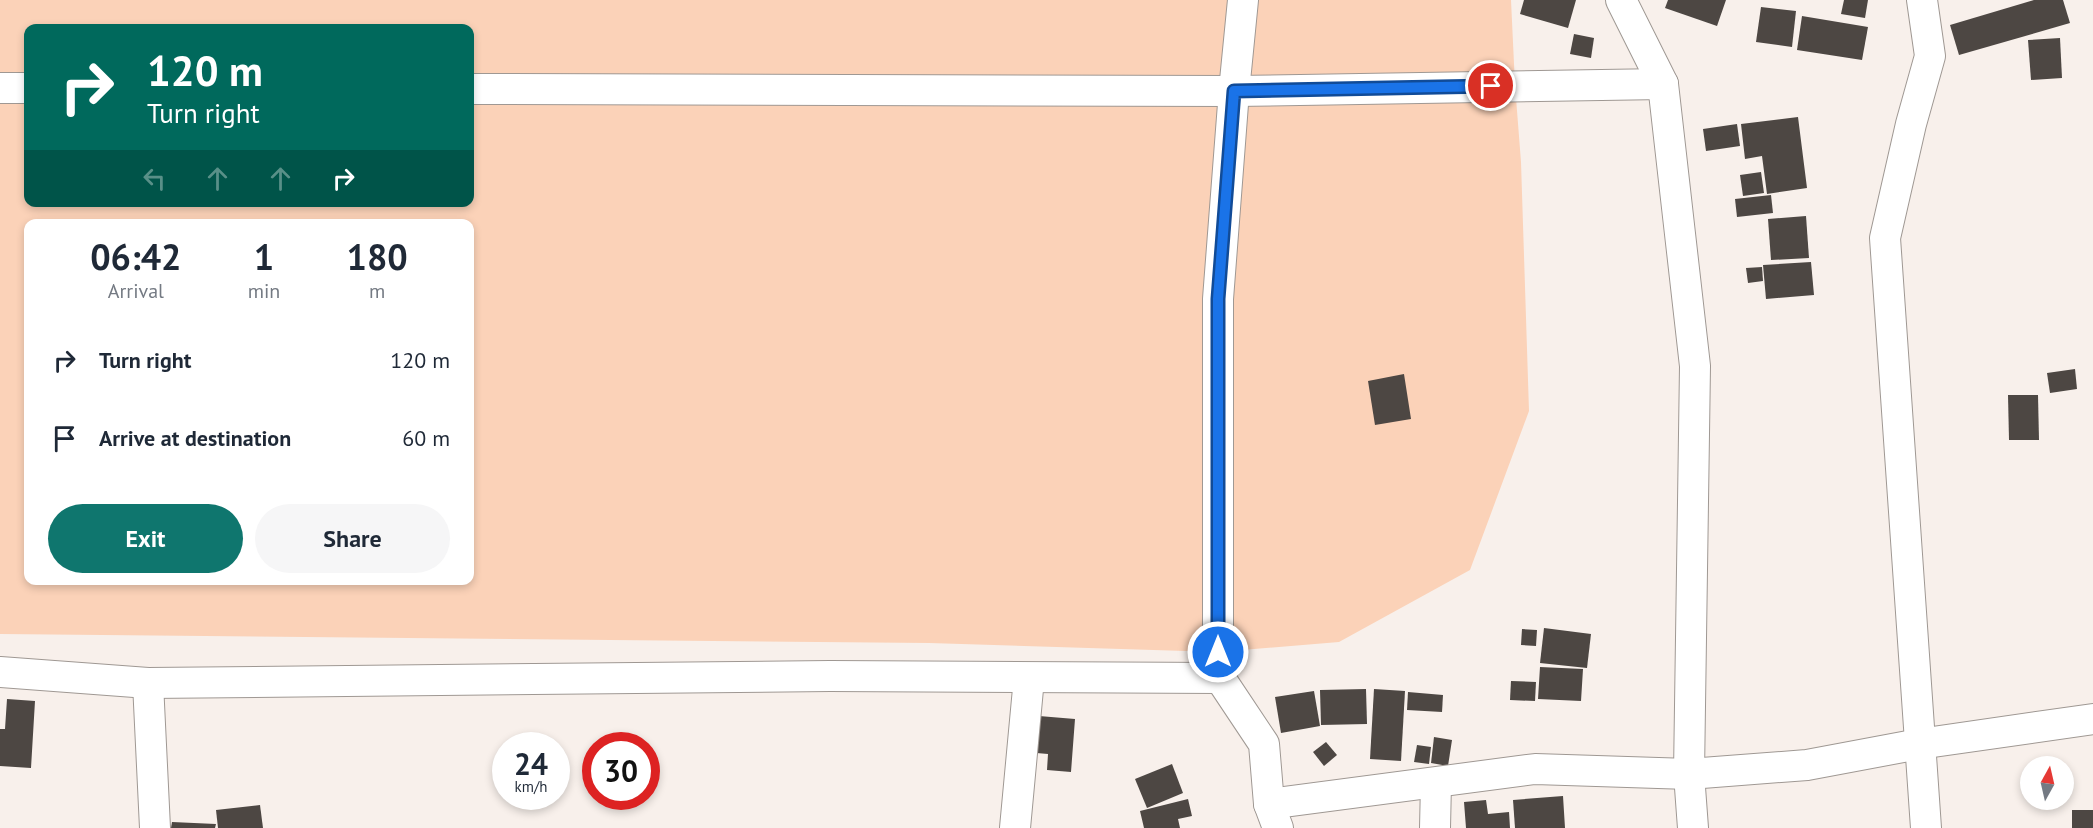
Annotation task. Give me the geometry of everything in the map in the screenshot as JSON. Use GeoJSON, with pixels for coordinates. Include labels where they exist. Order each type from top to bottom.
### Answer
{"type":"FeatureCollection","features":[{"type":"Feature","properties":{"kind":"street"},"geometry":{"type":"LineString","coordinates":[[1244,0],[1234,91],[1218,299],[1218,652],[1220,678],[1264,744],[1273,816],[1436,783],[1534,769],[1689,774],[1807,765],[1919,744],[2093,719]]}},
{"type":"Feature","properties":{"kind":"street"},"geometry":{"type":"LineString","coordinates":[[1621,0],[1663,84],[1695,366],[1689,774],[1693,828]]}},
{"type":"Feature","properties":{"kind":"street"},"geometry":{"type":"LineString","coordinates":[[1922,0],[1930,56],[1911,124],[1885,238],[1926,828]]}},
{"type":"Feature","properties":{"kind":"street"},"geometry":{"type":"LineString","coordinates":[[474,89],[1234,91],[1663,84]]}},
{"type":"Feature","properties":{"kind":"street"},"geometry":{"type":"LineString","coordinates":[[0,88],[24,88]]}},
{"type":"Feature","properties":{"kind":"street"},"geometry":{"type":"LineString","coordinates":[[0,672],[148,683],[830,676],[1220,678]]}},
{"type":"Feature","properties":{"kind":"street"},"geometry":{"type":"LineString","coordinates":[[1016,828],[1029,678]]}},
{"type":"Feature","properties":{"kind":"street"},"geometry":{"type":"LineString","coordinates":[[148,683],[155,828]]}},
{"type":"Feature","properties":{"kind":"street"},"geometry":{"type":"LineString","coordinates":[[1435,828],[1436,783]]}},
{"type":"Feature","properties":{"kind":"shaded area"},"geometry":{"type":"Polygon","coordinates":[[[0,0],[1511,0],[1521,162],[1529,411],[1470,570],[1339,642],[1218,652],[929,643],[0,634],[0,0]]]}},
{"type":"Feature","properties":{"kind":"building"},"geometry":{"type":"Polygon","coordinates":[[[1524,0],[1576,0],[1568,28],[1520,14],[1524,0]]]}},
{"type":"Feature","properties":{"kind":"building"},"geometry":{"type":"Polygon","coordinates":[[[1668,0],[1726,0],[1717,26],[1665,8],[1668,0]]]}},
{"type":"Feature","properties":{"kind":"building"},"geometry":{"type":"Polygon","coordinates":[[[1844,0],[1868,0],[1865,18],[1841,14],[1844,0]]]}},
{"type":"Feature","properties":{"kind":"building"},"geometry":{"type":"Polygon","coordinates":[[[2034,0],[2063,0],[2070,23],[1959,55],[1950,25],[2034,0]]]}},
{"type":"Feature","properties":{"kind":"building"},"geometry":{"type":"Polygon","coordinates":[[[1761,7],[1796,11],[1792,47],[1756,42],[1761,7]]]}},
{"type":"Feature","properties":{"kind":"building"},"geometry":{"type":"Polygon","coordinates":[[[1802,16],[1868,27],[1862,60],[1797,50],[1802,16]]]}},
{"type":"Feature","properties":{"kind":"building"},"geometry":{"type":"Polygon","coordinates":[[[1574,34],[1594,38],[1591,58],[1570,54],[1574,34]]]}},
{"type":"Feature","properties":{"kind":"building"},"geometry":{"type":"Polygon","coordinates":[[[2060,38],[2062,78],[2031,80],[2028,40],[2060,38]]]}},
{"type":"Feature","properties":{"kind":"building"},"geometry":{"type":"Polygon","coordinates":[[[1798,117],[1807,188],[1767,194],[1762,156],[1745,159],[1741,124],[1798,117]]]}},
{"type":"Feature","properties":{"kind":"building"},"geometry":{"type":"Polygon","coordinates":[[[1737,124],[1740,146],[1706,151],[1703,129],[1737,124]]]}},
{"type":"Feature","properties":{"kind":"building"},"geometry":{"type":"Polygon","coordinates":[[[1761,172],[1764,193],[1743,196],[1740,175],[1761,172]]]}},
{"type":"Feature","properties":{"kind":"building"},"geometry":{"type":"Polygon","coordinates":[[[1771,195],[1773,213],[1737,217],[1735,199],[1771,195]]]}},
{"type":"Feature","properties":{"kind":"building"},"geometry":{"type":"Polygon","coordinates":[[[1806,216],[1809,258],[1771,260],[1768,219],[1806,216]]]}},
{"type":"Feature","properties":{"kind":"building"},"geometry":{"type":"Polygon","coordinates":[[[1811,262],[1814,295],[1766,299],[1763,265],[1811,262]]]}},
{"type":"Feature","properties":{"kind":"building"},"geometry":{"type":"Polygon","coordinates":[[[1762,267],[1763,281],[1748,283],[1746,268],[1762,267]]]}},
{"type":"Feature","properties":{"kind":"building"},"geometry":{"type":"Polygon","coordinates":[[[2075,369],[2077,389],[2050,393],[2047,373],[2075,369]]]}},
{"type":"Feature","properties":{"kind":"building"},"geometry":{"type":"Polygon","coordinates":[[[1404,374],[1411,419],[1375,425],[1368,381],[1404,374]]]}},
{"type":"Feature","properties":{"kind":"building"},"geometry":{"type":"Polygon","coordinates":[[[2008,395],[2038,395],[2039,440],[2009,440],[2008,395]]]}},
{"type":"Feature","properties":{"kind":"building"},"geometry":{"type":"Polygon","coordinates":[[[1544,628],[1591,634],[1587,668],[1540,663],[1544,628]]]}},
{"type":"Feature","properties":{"kind":"building"},"geometry":{"type":"Polygon","coordinates":[[[1522,629],[1537,630],[1536,646],[1521,645],[1522,629]]]}},
{"type":"Feature","properties":{"kind":"building"},"geometry":{"type":"Polygon","coordinates":[[[1540,667],[1583,669],[1581,701],[1538,699],[1540,667]]]}},
{"type":"Feature","properties":{"kind":"building"},"geometry":{"type":"Polygon","coordinates":[[[1511,681],[1536,682],[1535,701],[1510,700],[1511,681]]]}},
{"type":"Feature","properties":{"kind":"building"},"geometry":{"type":"Polygon","coordinates":[[[1366,689],[1367,724],[1321,725],[1320,690],[1366,689]]]}},
{"type":"Feature","properties":{"kind":"building"},"geometry":{"type":"Polygon","coordinates":[[[1374,689],[1405,691],[1401,761],[1370,759],[1374,689]]]}},
{"type":"Feature","properties":{"kind":"building"},"geometry":{"type":"Polygon","coordinates":[[[1314,691],[1320,726],[1281,733],[1275,697],[1314,691]]]}},
{"type":"Feature","properties":{"kind":"building"},"geometry":{"type":"Polygon","coordinates":[[[1408,692],[1443,695],[1442,712],[1407,710],[1408,692]]]}},
{"type":"Feature","properties":{"kind":"building"},"geometry":{"type":"Polygon","coordinates":[[[7,699],[35,701],[31,768],[0,766],[0,729],[5,729],[7,699]]]}},
{"type":"Feature","properties":{"kind":"building"},"geometry":{"type":"Polygon","coordinates":[[[1027,715],[1075,719],[1071,772],[1047,770],[1048,754],[1025,752],[1027,715]]]}},
{"type":"Feature","properties":{"kind":"building"},"geometry":{"type":"Polygon","coordinates":[[[1434,737],[1452,740],[1448,766],[1431,763],[1434,737]]]}},
{"type":"Feature","properties":{"kind":"building"},"geometry":{"type":"Polygon","coordinates":[[[1326,742],[1337,755],[1324,766],[1313,752],[1326,742]]]}},
{"type":"Feature","properties":{"kind":"building"},"geometry":{"type":"Polygon","coordinates":[[[1417,745],[1431,747],[1429,764],[1414,762],[1417,745]]]}},
{"type":"Feature","properties":{"kind":"building"},"geometry":{"type":"Polygon","coordinates":[[[1172,764],[1183,793],[1147,808],[1135,779],[1172,764]]]}},
{"type":"Feature","properties":{"kind":"building"},"geometry":{"type":"Polygon","coordinates":[[[1563,796],[1565,828],[1515,828],[1513,800],[1563,796]]]}},
{"type":"Feature","properties":{"kind":"building"},"geometry":{"type":"Polygon","coordinates":[[[1188,799],[1192,816],[1178,819],[1180,828],[1144,828],[1140,811],[1188,799]]]}},
{"type":"Feature","properties":{"kind":"building"},"geometry":{"type":"Polygon","coordinates":[[[1486,800],[1488,814],[1509,812],[1510,828],[1466,828],[1464,802],[1486,800]]]}},
{"type":"Feature","properties":{"kind":"building"},"geometry":{"type":"Polygon","coordinates":[[[260,805],[263,828],[218,828],[216,810],[260,805]]]}},
{"type":"Feature","properties":{"kind":"building"},"geometry":{"type":"Polygon","coordinates":[[[2072,810],[2093,810],[2093,828],[2072,828],[2072,810]]]}},
{"type":"Feature","properties":{"kind":"building"},"geometry":{"type":"Polygon","coordinates":[[[172,822],[216,824],[215,828],[171,828],[172,822]]]}},
{"type":"Feature","properties":{"kind":"route"},"geometry":{"type":"LineString","coordinates":[[1218,652],[1218,299],[1234,91],[1491,86]]}}]}
